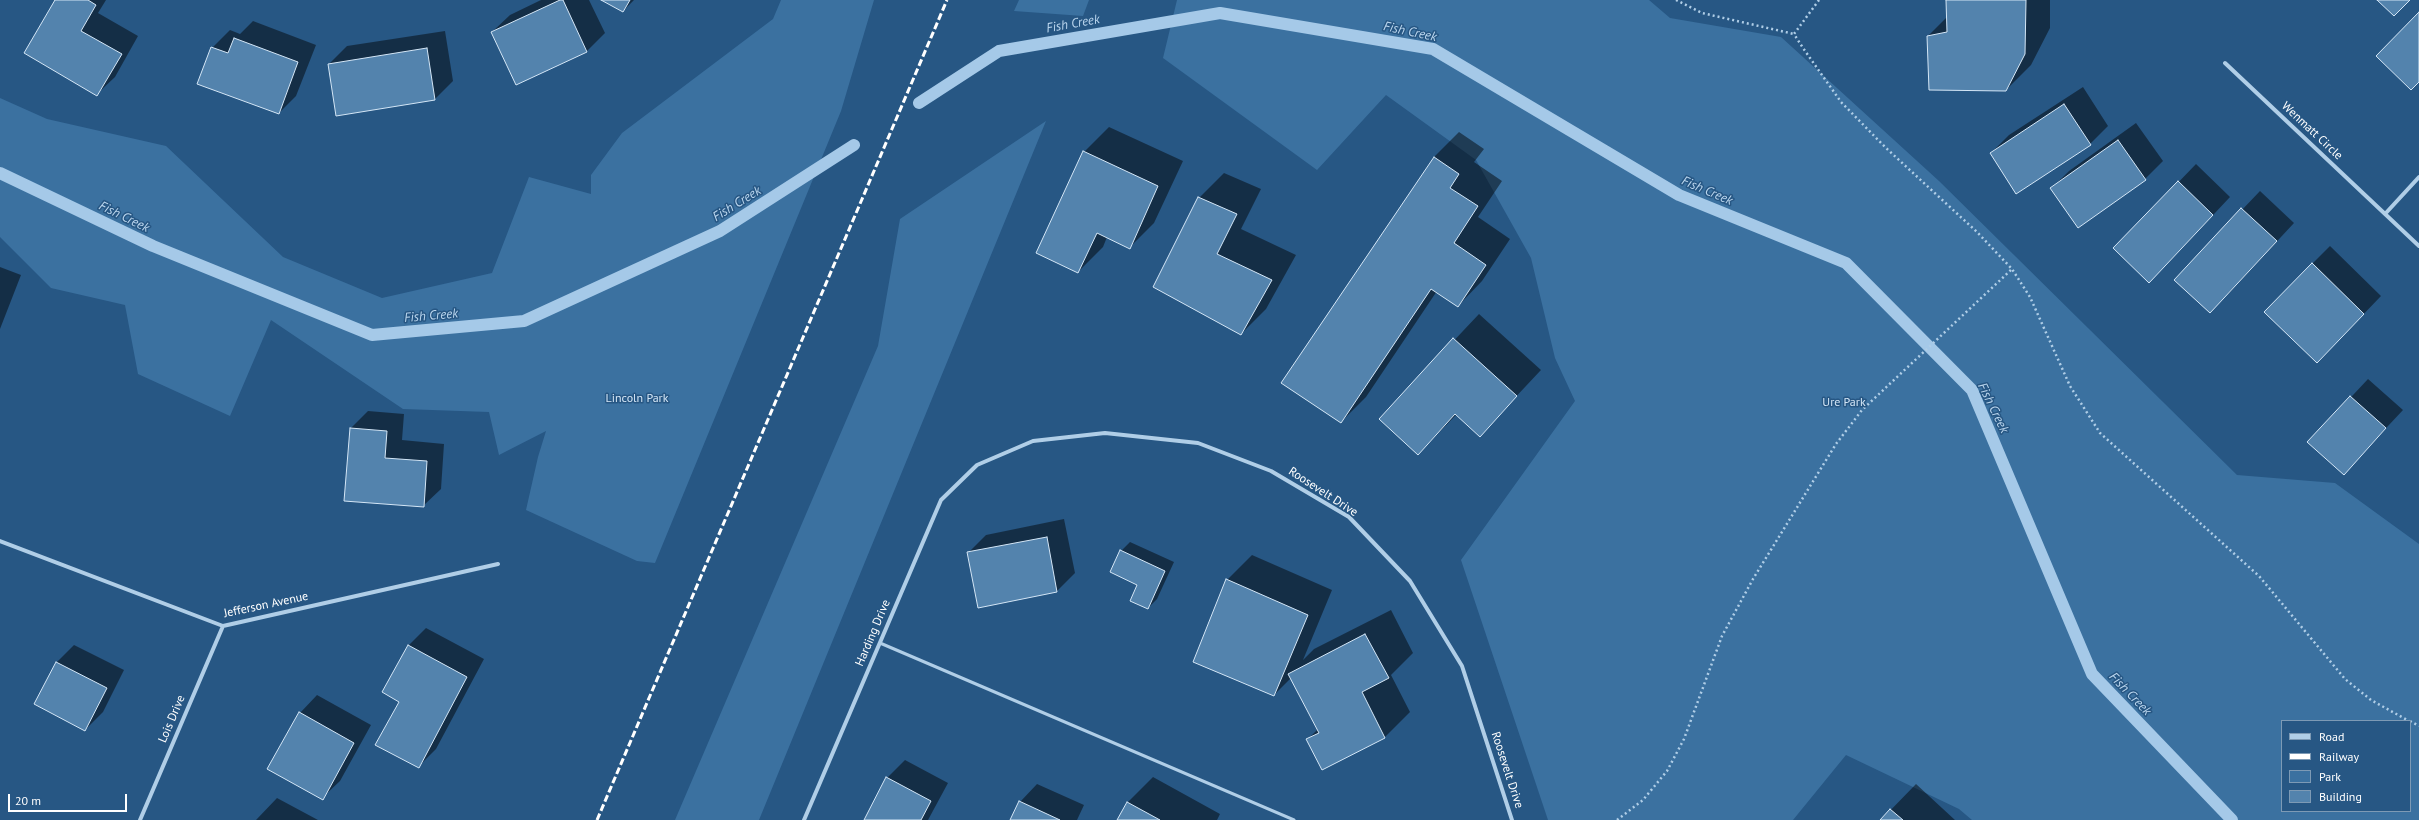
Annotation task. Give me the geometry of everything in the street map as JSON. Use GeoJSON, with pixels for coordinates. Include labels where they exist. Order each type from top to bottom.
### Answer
{"type":"FeatureCollection","features":[{"type":"Feature","properties":{"kind":"street","name":"Wenmatt Circle"},"geometry":{"type":"LineString","coordinates":[[2225,63],[2419,246]]}},
{"type":"Feature","properties":{"kind":"street"},"geometry":{"type":"LineString","coordinates":[[2385,214],[2419,177]]}},
{"type":"Feature","properties":{"kind":"street","name":"Roosevelt Drive"},"geometry":{"type":"LineString","coordinates":[[976,465],[1033,441],[1105,433],[1198,443],[1271,470],[1349,517],[1410,581],[1462,666],[1512,820]]}},
{"type":"Feature","properties":{"kind":"street","name":"Harding Drive"},"geometry":{"type":"LineString","coordinates":[[804,820],[941,500],[976,465]]}},
{"type":"Feature","properties":{"kind":"street","name":"Jefferson Avenue"},"geometry":{"type":"LineString","coordinates":[[0,541],[223,626],[498,564]]}},
{"type":"Feature","properties":{"kind":"street","name":"Lois Drive"},"geometry":{"type":"LineString","coordinates":[[140,820],[223,626]]}},
{"type":"Feature","properties":{"kind":"lane"},"geometry":{"type":"LineString","coordinates":[[880,643],[1294,820]]}},
{"type":"Feature","properties":{"kind":"path"},"geometry":{"type":"LineString","coordinates":[[1676,0],[1702,13],[1794,34],[1841,102],[1886,148],[1977,232],[2012,269],[2030,297],[2070,386],[2100,434],[2259,576],[2345,679],[2371,700],[2408,720]]}},
{"type":"Feature","properties":{"kind":"path"},"geometry":{"type":"LineString","coordinates":[[1794,34],[1819,0]]}},
{"type":"Feature","properties":{"kind":"path"},"geometry":{"type":"LineString","coordinates":[[1617,820],[1643,800],[1668,771],[1684,739],[1722,636],[1752,579],[1836,444],[1862,410],[2012,269]]}},
{"type":"Feature","properties":{"kind":"green space","name":"Lincoln Park"},"geometry":{"type":"Polygon","coordinates":[[[781,0],[874,0],[841,111],[655,563],[637,561],[526,510],[538,457],[546,431],[499,455],[489,412],[403,409],[271,320],[230,416],[138,374],[125,305],[51,288],[0,237],[0,98],[47,119],[166,146],[283,257],[382,298],[492,273],[529,177],[591,194],[591,175],[622,133],[773,19],[781,0]]]}},
{"type":"Feature","properties":{"kind":"green space"},"geometry":{"type":"Polygon","coordinates":[[[1019,0],[1089,0],[1083,16],[1014,11],[1019,0]]]}},
{"type":"Feature","properties":{"kind":"green space","name":"Ure Park"},"geometry":{"type":"Polygon","coordinates":[[[1177,0],[1649,0],[1670,18],[1781,37],[1939,181],[2237,475],[2335,483],[2419,544],[2419,820],[1972,820],[1959,809],[1846,755],[1793,820],[1548,820],[1461,560],[1575,401],[1555,358],[1531,258],[1476,160],[1386,95],[1317,170],[1163,58],[1177,0]]]}},
{"type":"Feature","properties":{"kind":"green space"},"geometry":{"type":"Polygon","coordinates":[[[1046,121],[759,820],[675,820],[878,346],[900,219],[1046,121]]]}},
{"type":"Feature","properties":{"kind":"building"},"geometry":{"type":"Polygon","coordinates":[[[55,0],[88,0],[96,5],[81,31],[122,54],[97,96],[24,53],[55,0]]]}},
{"type":"Feature","properties":{"kind":"building"},"geometry":{"type":"Polygon","coordinates":[[[560,0],[563,0],[587,52],[516,85],[491,32],[560,0]]]}},
{"type":"Feature","properties":{"kind":"building"},"geometry":{"type":"Polygon","coordinates":[[[601,0],[630,0],[623,12],[601,0]]]}},
{"type":"Feature","properties":{"kind":"building"},"geometry":{"type":"Polygon","coordinates":[[[1946,0],[2026,0],[2025,54],[2006,91],[1929,90],[1927,36],[1947,32],[1946,0]]]}},
{"type":"Feature","properties":{"kind":"building"},"geometry":{"type":"Polygon","coordinates":[[[2377,0],[2410,0],[2394,16],[2377,0]]]}},
{"type":"Feature","properties":{"kind":"building"},"geometry":{"type":"Polygon","coordinates":[[[2419,12],[2419,82],[2411,90],[2376,56],[2419,12]]]}},
{"type":"Feature","properties":{"kind":"building"},"geometry":{"type":"Polygon","coordinates":[[[234,38],[298,62],[279,114],[197,84],[211,47],[228,53],[234,38]]]}},
{"type":"Feature","properties":{"kind":"building"},"geometry":{"type":"Polygon","coordinates":[[[427,48],[435,100],[336,116],[328,64],[427,48]]]}},
{"type":"Feature","properties":{"kind":"building"},"geometry":{"type":"Polygon","coordinates":[[[2064,104],[2091,145],[2016,194],[1990,153],[2064,104]]]}},
{"type":"Feature","properties":{"kind":"building"},"geometry":{"type":"Polygon","coordinates":[[[2118,140],[2146,180],[2078,228],[2050,188],[2118,140]]]}},
{"type":"Feature","properties":{"kind":"building"},"geometry":{"type":"Polygon","coordinates":[[[1083,151],[1158,186],[1130,249],[1097,233],[1078,273],[1036,253],[1083,151]]]}},
{"type":"Feature","properties":{"kind":"building"},"geometry":{"type":"Polygon","coordinates":[[[1434,157],[1459,174],[1450,188],[1478,206],[1454,243],[1486,265],[1458,307],[1431,289],[1341,423],[1281,383],[1434,157]]]}},
{"type":"Feature","properties":{"kind":"building"},"geometry":{"type":"Polygon","coordinates":[[[2178,181],[2213,215],[2149,283],[2113,248],[2178,181]]]}},
{"type":"Feature","properties":{"kind":"building"},"geometry":{"type":"Polygon","coordinates":[[[1198,197],[1237,214],[1217,254],[1272,280],[1241,335],[1153,287],[1198,197]]]}},
{"type":"Feature","properties":{"kind":"building"},"geometry":{"type":"Polygon","coordinates":[[[2241,208],[2277,241],[2210,313],[2174,280],[2241,208]]]}},
{"type":"Feature","properties":{"kind":"building"},"geometry":{"type":"Polygon","coordinates":[[[2312,263],[2364,314],[2317,363],[2264,312],[2312,263]]]}},
{"type":"Feature","properties":{"kind":"building"},"geometry":{"type":"Polygon","coordinates":[[[1453,338],[1517,396],[1480,437],[1455,414],[1418,455],[1379,419],[1453,338]]]}},
{"type":"Feature","properties":{"kind":"building"},"geometry":{"type":"Polygon","coordinates":[[[2350,396],[2386,428],[2344,475],[2307,442],[2350,396]]]}},
{"type":"Feature","properties":{"kind":"building"},"geometry":{"type":"Polygon","coordinates":[[[350,428],[387,431],[385,458],[427,461],[424,507],[344,501],[350,428]]]}},
{"type":"Feature","properties":{"kind":"building"},"geometry":{"type":"Polygon","coordinates":[[[1047,537],[1057,592],[978,608],[967,552],[1047,537]]]}},
{"type":"Feature","properties":{"kind":"building"},"geometry":{"type":"Polygon","coordinates":[[[1120,550],[1165,571],[1148,609],[1130,601],[1137,585],[1110,572],[1120,550]]]}},
{"type":"Feature","properties":{"kind":"building"},"geometry":{"type":"Polygon","coordinates":[[[1226,579],[1308,615],[1274,696],[1193,662],[1226,579]]]}},
{"type":"Feature","properties":{"kind":"building"},"geometry":{"type":"Polygon","coordinates":[[[1365,634],[1389,678],[1362,692],[1385,738],[1322,770],[1306,739],[1319,733],[1288,674],[1365,634]]]}},
{"type":"Feature","properties":{"kind":"building"},"geometry":{"type":"Polygon","coordinates":[[[408,645],[467,677],[419,768],[375,745],[399,702],[382,692],[408,645]]]}},
{"type":"Feature","properties":{"kind":"building"},"geometry":{"type":"Polygon","coordinates":[[[56,662],[107,688],[85,731],[34,704],[56,662]]]}},
{"type":"Feature","properties":{"kind":"building"},"geometry":{"type":"Polygon","coordinates":[[[299,712],[354,743],[323,800],[267,769],[299,712]]]}},
{"type":"Feature","properties":{"kind":"building"},"geometry":{"type":"Polygon","coordinates":[[[886,777],[931,801],[921,820],[864,820],[886,777]]]}},
{"type":"Feature","properties":{"kind":"building"},"geometry":{"type":"Polygon","coordinates":[[[1019,801],[1060,820],[1010,820],[1019,801]]]}},
{"type":"Feature","properties":{"kind":"building"},"geometry":{"type":"Polygon","coordinates":[[[1127,802],[1160,820],[1117,820],[1127,802]]]}},
{"type":"Feature","properties":{"kind":"building"},"geometry":{"type":"Polygon","coordinates":[[[1890,809],[1903,820],[1880,820],[1890,809]]]}},
{"type":"Feature","properties":{"kind":"waterway","name":"Fish Creek"},"geometry":{"type":"LineString","coordinates":[[919,103],[999,51],[1220,13],[1433,49],[1679,195],[1846,263],[1972,390],[2092,674],[2232,820]]}},
{"type":"Feature","properties":{"kind":"waterway","name":"Fish Creek"},"geometry":{"type":"LineString","coordinates":[[0,173],[153,246],[372,335],[524,321],[720,231],[854,145]]}},
{"type":"Feature","properties":{"kind":"railway"},"geometry":{"type":"LineString","coordinates":[[597,820],[947,0]]}}]}
